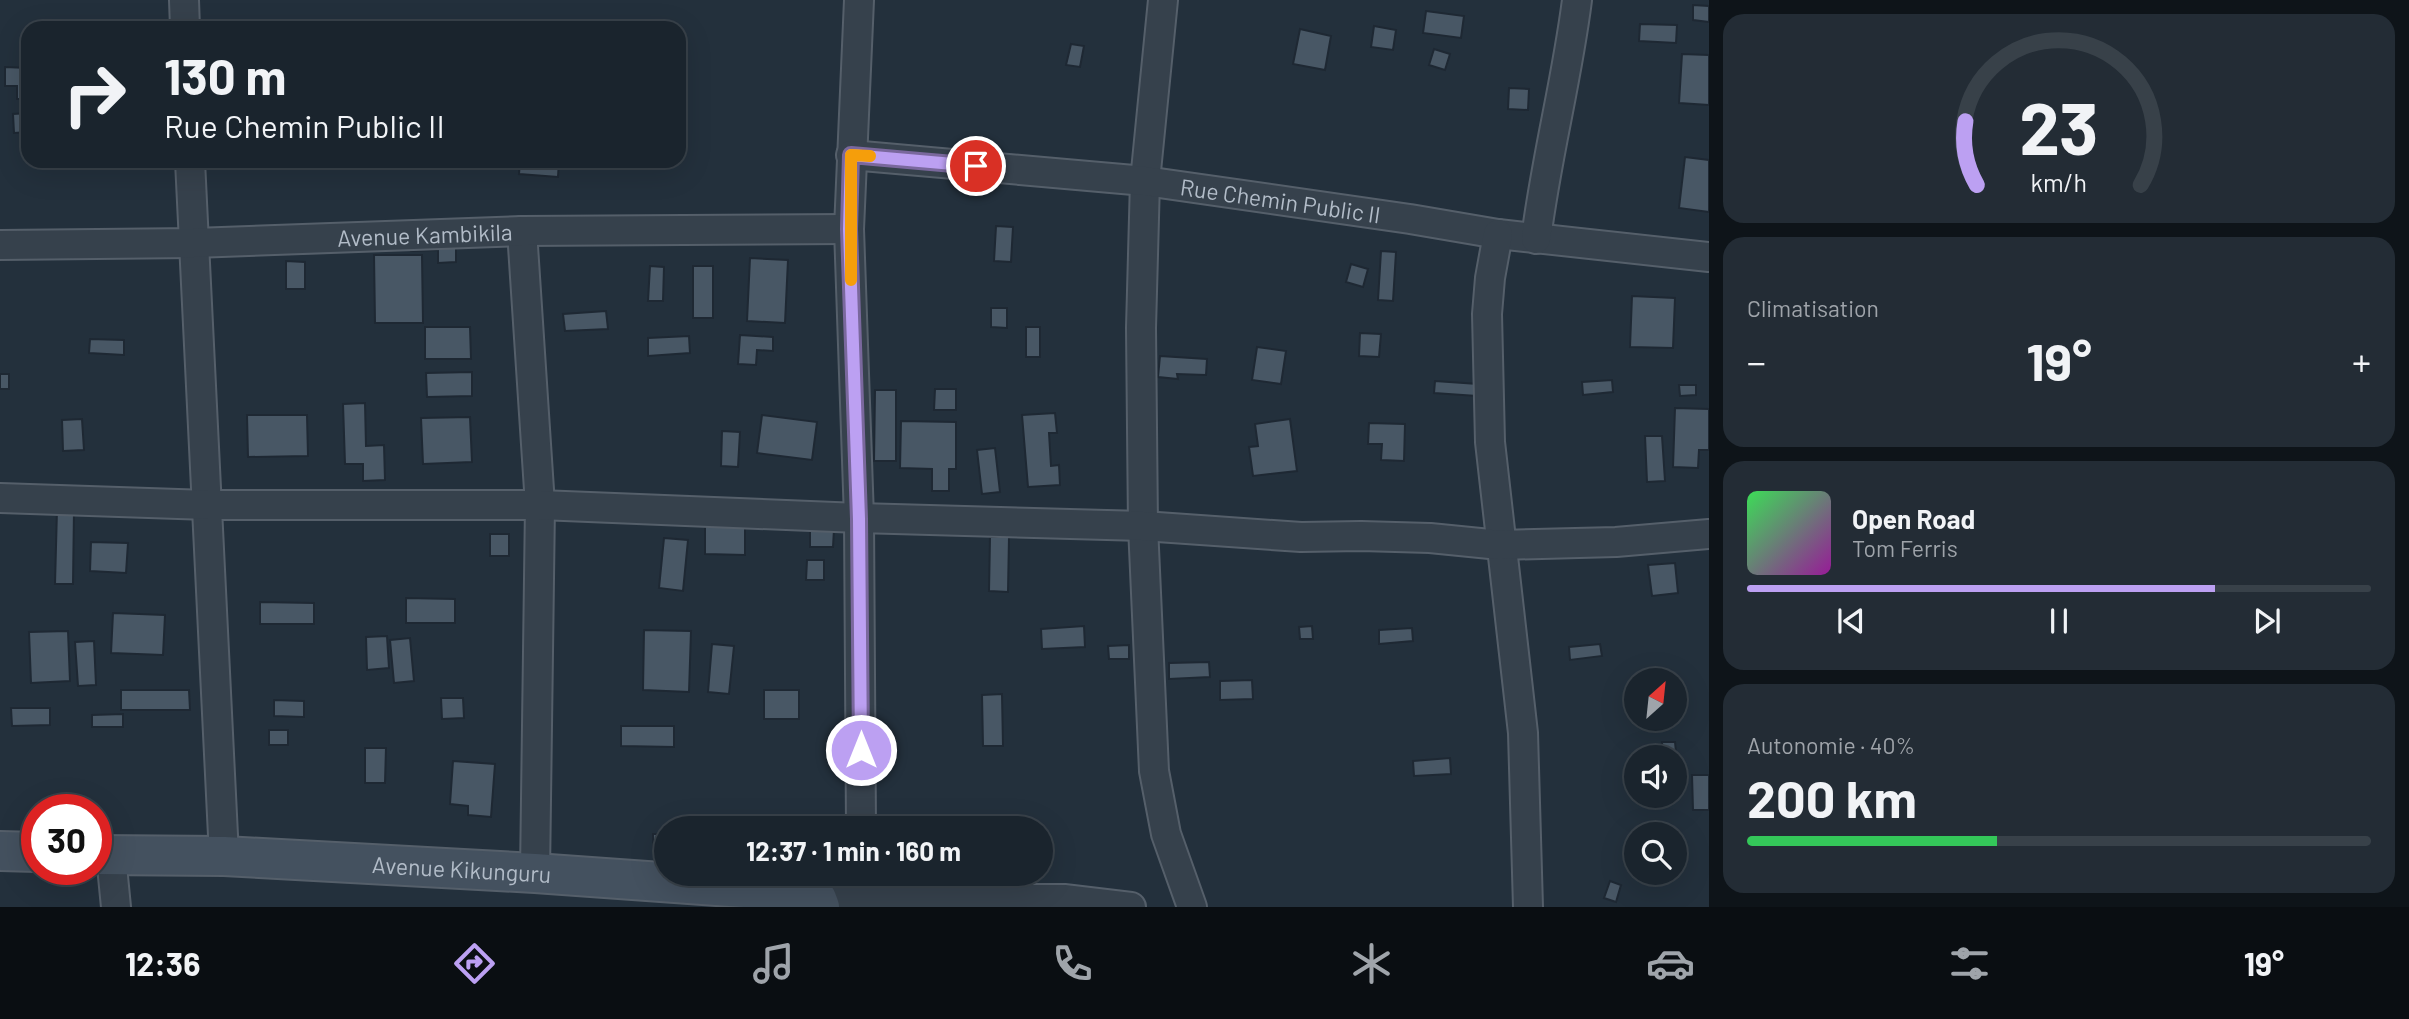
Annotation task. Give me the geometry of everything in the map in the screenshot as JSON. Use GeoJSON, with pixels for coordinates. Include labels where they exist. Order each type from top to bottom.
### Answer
{"type":"FeatureCollection","features":[{"type":"Feature","properties":{"kind":"street"},"geometry":{"type":"LineString","coordinates":[[184,0],[185,21]]}},
{"type":"Feature","properties":{"kind":"street"},"geometry":{"type":"LineString","coordinates":[[859,0],[849,229],[859,519],[861,816]]}},
{"type":"Feature","properties":{"kind":"street"},"geometry":{"type":"LineString","coordinates":[[1163,0],[1145,181],[1141,328],[1143,526],[1154,771],[1166,834],[1192,907]]}},
{"type":"Feature","properties":{"kind":"street"},"geometry":{"type":"LineString","coordinates":[[1536,239],[1541,195],[1553,144],[1577,0]]}},
{"type":"Feature","properties":{"kind":"street","name":"Rue Chemin Public II"},"geometry":{"type":"LineString","coordinates":[[851,155],[1145,181],[1498,234],[1709,257]]}},
{"type":"Feature","properties":{"kind":"street"},"geometry":{"type":"LineString","coordinates":[[190,168],[224,856]]}},
{"type":"Feature","properties":{"kind":"street","name":"Avenue Kambikila"},"geometry":{"type":"LineString","coordinates":[[0,245],[194,243],[522,231],[849,229]]}},
{"type":"Feature","properties":{"kind":"street"},"geometry":{"type":"LineString","coordinates":[[522,231],[540,505],[535,873]]}},
{"type":"Feature","properties":{"kind":"street"},"geometry":{"type":"LineString","coordinates":[[1498,234],[1487,314],[1490,442],[1523,733],[1528,907]]}},
{"type":"Feature","properties":{"kind":"street"},"geometry":{"type":"LineString","coordinates":[[0,498],[208,505],[540,505],[859,519],[1143,526],[1301,537],[1430,538],[1500,545],[1616,542],[1709,534]]}},
{"type":"Feature","properties":{"kind":"street"},"geometry":{"type":"LineString","coordinates":[[0,851],[21,852]]}},
{"type":"Feature","properties":{"kind":"street","name":"Avenue Kikunguru"},"geometry":{"type":"LineString","coordinates":[[112,855],[224,856],[535,873],[800,892],[818,903]]}},
{"type":"Feature","properties":{"kind":"street"},"geometry":{"type":"LineString","coordinates":[[111,885],[116,907]]}},
{"type":"Feature","properties":{"kind":"street"},"geometry":{"type":"LineString","coordinates":[[818,903],[862,887],[1064,899],[1131,907]]}},
{"type":"Feature","properties":{"kind":"building"},"geometry":{"type":"Polygon","coordinates":[[[1693,5],[1709,6],[1709,22],[1693,20],[1693,5]]]}},
{"type":"Feature","properties":{"kind":"building"},"geometry":{"type":"Polygon","coordinates":[[[1426,11],[1464,16],[1461,38],[1423,33],[1426,11]]]}},
{"type":"Feature","properties":{"kind":"building"},"geometry":{"type":"Polygon","coordinates":[[[1640,24],[1677,25],[1676,43],[1639,41],[1640,24]]]}},
{"type":"Feature","properties":{"kind":"building"},"geometry":{"type":"Polygon","coordinates":[[[1374,26],[1396,30],[1393,50],[1371,47],[1374,26]]]}},
{"type":"Feature","properties":{"kind":"building"},"geometry":{"type":"Polygon","coordinates":[[[1300,29],[1331,36],[1325,70],[1293,64],[1300,29]]]}},
{"type":"Feature","properties":{"kind":"building"},"geometry":{"type":"Polygon","coordinates":[[[1071,44],[1084,46],[1080,67],[1066,65],[1071,44]]]}},
{"type":"Feature","properties":{"kind":"building"},"geometry":{"type":"Polygon","coordinates":[[[1434,49],[1450,54],[1445,70],[1429,65],[1434,49]]]}},
{"type":"Feature","properties":{"kind":"building"},"geometry":{"type":"Polygon","coordinates":[[[1682,54],[1709,55],[1709,105],[1679,103],[1682,54]]]}},
{"type":"Feature","properties":{"kind":"building"},"geometry":{"type":"Polygon","coordinates":[[[5,67],[21,68],[21,99],[17,99],[17,86],[5,86],[5,67]]]}},
{"type":"Feature","properties":{"kind":"building"},"geometry":{"type":"Polygon","coordinates":[[[1509,88],[1529,89],[1528,110],[1508,109],[1509,88]]]}},
{"type":"Feature","properties":{"kind":"building"},"geometry":{"type":"Polygon","coordinates":[[[21,113],[21,132],[14,133],[13,114],[21,113]]]}},
{"type":"Feature","properties":{"kind":"building"},"geometry":{"type":"Polygon","coordinates":[[[1685,157],[1709,160],[1709,212],[1679,208],[1685,157]]]}},
{"type":"Feature","properties":{"kind":"building"},"geometry":{"type":"Polygon","coordinates":[[[519,168],[559,168],[558,177],[519,174],[519,168]]]}},
{"type":"Feature","properties":{"kind":"building"},"geometry":{"type":"Polygon","coordinates":[[[996,226],[1013,227],[1011,262],[994,261],[996,226]]]}},
{"type":"Feature","properties":{"kind":"building"},"geometry":{"type":"Polygon","coordinates":[[[456,234],[456,262],[438,263],[438,250],[411,251],[411,235],[456,234]]]}},
{"type":"Feature","properties":{"kind":"building"},"geometry":{"type":"Polygon","coordinates":[[[1381,251],[1396,252],[1393,301],[1378,300],[1381,251]]]}},
{"type":"Feature","properties":{"kind":"building"},"geometry":{"type":"Polygon","coordinates":[[[374,255],[422,255],[423,323],[375,323],[374,255]]]}},
{"type":"Feature","properties":{"kind":"building"},"geometry":{"type":"Polygon","coordinates":[[[750,258],[788,260],[785,323],[747,321],[750,258]]]}},
{"type":"Feature","properties":{"kind":"building"},"geometry":{"type":"Polygon","coordinates":[[[286,261],[305,262],[305,289],[286,289],[286,261]]]}},
{"type":"Feature","properties":{"kind":"building"},"geometry":{"type":"Polygon","coordinates":[[[1351,264],[1368,269],[1363,287],[1346,282],[1351,264]]]}},
{"type":"Feature","properties":{"kind":"building"},"geometry":{"type":"Polygon","coordinates":[[[650,266],[664,267],[663,301],[648,301],[650,266]]]}},
{"type":"Feature","properties":{"kind":"building"},"geometry":{"type":"Polygon","coordinates":[[[693,266],[713,266],[713,318],[693,318],[693,266]]]}},
{"type":"Feature","properties":{"kind":"building"},"geometry":{"type":"Polygon","coordinates":[[[1632,296],[1675,298],[1673,348],[1630,347],[1632,296]]]}},
{"type":"Feature","properties":{"kind":"building"},"geometry":{"type":"Polygon","coordinates":[[[991,308],[1007,308],[1007,328],[991,327],[991,308]]]}},
{"type":"Feature","properties":{"kind":"building"},"geometry":{"type":"Polygon","coordinates":[[[606,311],[608,329],[565,331],[563,314],[606,311]]]}},
{"type":"Feature","properties":{"kind":"building"},"geometry":{"type":"Polygon","coordinates":[[[425,327],[470,327],[471,359],[425,359],[425,327]]]}},
{"type":"Feature","properties":{"kind":"building"},"geometry":{"type":"Polygon","coordinates":[[[1026,327],[1040,327],[1040,357],[1026,357],[1026,327]]]}},
{"type":"Feature","properties":{"kind":"building"},"geometry":{"type":"Polygon","coordinates":[[[1360,333],[1381,334],[1379,357],[1359,356],[1360,333]]]}},
{"type":"Feature","properties":{"kind":"building"},"geometry":{"type":"Polygon","coordinates":[[[740,335],[773,337],[773,351],[757,350],[756,365],[738,364],[740,335]]]}},
{"type":"Feature","properties":{"kind":"building"},"geometry":{"type":"Polygon","coordinates":[[[689,336],[690,353],[648,356],[648,338],[689,336]]]}},
{"type":"Feature","properties":{"kind":"building"},"geometry":{"type":"Polygon","coordinates":[[[90,339],[124,340],[124,355],[89,353],[90,339]]]}},
{"type":"Feature","properties":{"kind":"building"},"geometry":{"type":"Polygon","coordinates":[[[1257,347],[1286,351],[1281,384],[1252,380],[1257,347]]]}},
{"type":"Feature","properties":{"kind":"building"},"geometry":{"type":"Polygon","coordinates":[[[1160,356],[1207,359],[1206,375],[1177,374],[1178,379],[1158,377],[1160,356]]]}},
{"type":"Feature","properties":{"kind":"building"},"geometry":{"type":"Polygon","coordinates":[[[472,372],[472,396],[427,397],[426,373],[472,372]]]}},
{"type":"Feature","properties":{"kind":"building"},"geometry":{"type":"Polygon","coordinates":[[[0,374],[9,374],[9,389],[0,389],[0,374]]]}},
{"type":"Feature","properties":{"kind":"building"},"geometry":{"type":"Polygon","coordinates":[[[1612,380],[1613,392],[1583,395],[1582,382],[1612,380]]]}},
{"type":"Feature","properties":{"kind":"building"},"geometry":{"type":"Polygon","coordinates":[[[1435,381],[1478,384],[1477,396],[1434,393],[1435,381]]]}},
{"type":"Feature","properties":{"kind":"building"},"geometry":{"type":"Polygon","coordinates":[[[1679,385],[1696,385],[1696,395],[1680,396],[1679,385]]]}},
{"type":"Feature","properties":{"kind":"building"},"geometry":{"type":"Polygon","coordinates":[[[935,389],[956,389],[956,410],[934,410],[935,389]]]}},
{"type":"Feature","properties":{"kind":"building"},"geometry":{"type":"Polygon","coordinates":[[[875,390],[896,390],[896,461],[874,461],[875,390]]]}},
{"type":"Feature","properties":{"kind":"building"},"geometry":{"type":"Polygon","coordinates":[[[365,403],[366,446],[384,445],[385,480],[363,481],[363,464],[345,464],[343,404],[365,403]]]}},
{"type":"Feature","properties":{"kind":"building"},"geometry":{"type":"Polygon","coordinates":[[[1675,408],[1709,409],[1709,450],[1699,450],[1698,468],[1673,467],[1675,408]]]}},
{"type":"Feature","properties":{"kind":"building"},"geometry":{"type":"Polygon","coordinates":[[[1055,413],[1057,433],[1049,433],[1051,466],[1059,465],[1060,485],[1028,487],[1022,415],[1055,413]]]}},
{"type":"Feature","properties":{"kind":"building"},"geometry":{"type":"Polygon","coordinates":[[[247,415],[307,415],[308,456],[248,457],[247,415]]]}},
{"type":"Feature","properties":{"kind":"building"},"geometry":{"type":"Polygon","coordinates":[[[762,415],[817,422],[812,460],[757,453],[762,415]]]}},
{"type":"Feature","properties":{"kind":"building"},"geometry":{"type":"Polygon","coordinates":[[[470,417],[472,462],[423,464],[421,418],[470,417]]]}},
{"type":"Feature","properties":{"kind":"building"},"geometry":{"type":"Polygon","coordinates":[[[82,419],[84,450],[63,451],[62,420],[82,419]]]}},
{"type":"Feature","properties":{"kind":"building"},"geometry":{"type":"Polygon","coordinates":[[[1290,419],[1297,471],[1253,476],[1249,447],[1258,446],[1255,424],[1290,419]]]}},
{"type":"Feature","properties":{"kind":"building"},"geometry":{"type":"Polygon","coordinates":[[[901,421],[956,422],[956,469],[949,469],[949,491],[932,491],[932,469],[900,468],[901,421]]]}},
{"type":"Feature","properties":{"kind":"building"},"geometry":{"type":"Polygon","coordinates":[[[1369,423],[1405,424],[1404,461],[1381,460],[1382,444],[1368,444],[1369,423]]]}},
{"type":"Feature","properties":{"kind":"building"},"geometry":{"type":"Polygon","coordinates":[[[722,431],[740,432],[738,467],[721,466],[722,431]]]}},
{"type":"Feature","properties":{"kind":"building"},"geometry":{"type":"Polygon","coordinates":[[[1645,436],[1662,436],[1665,481],[1647,482],[1645,436]]]}},
{"type":"Feature","properties":{"kind":"building"},"geometry":{"type":"Polygon","coordinates":[[[995,448],[1000,492],[982,494],[977,450],[995,448]]]}},
{"type":"Feature","properties":{"kind":"building"},"geometry":{"type":"Polygon","coordinates":[[[57,509],[74,510],[73,584],[55,584],[57,509]]]}},
{"type":"Feature","properties":{"kind":"building"},"geometry":{"type":"Polygon","coordinates":[[[705,518],[745,519],[745,555],[705,554],[705,518]]]}},
{"type":"Feature","properties":{"kind":"building"},"geometry":{"type":"Polygon","coordinates":[[[810,528],[834,529],[833,547],[810,547],[810,528]]]}},
{"type":"Feature","properties":{"kind":"building"},"geometry":{"type":"Polygon","coordinates":[[[490,534],[509,534],[509,556],[490,556],[490,534]]]}},
{"type":"Feature","properties":{"kind":"building"},"geometry":{"type":"Polygon","coordinates":[[[990,537],[1009,537],[1008,592],[989,591],[990,537]]]}},
{"type":"Feature","properties":{"kind":"building"},"geometry":{"type":"Polygon","coordinates":[[[664,538],[688,540],[683,591],[659,588],[664,538]]]}},
{"type":"Feature","properties":{"kind":"building"},"geometry":{"type":"Polygon","coordinates":[[[91,542],[128,543],[126,573],[90,571],[91,542]]]}},
{"type":"Feature","properties":{"kind":"building"},"geometry":{"type":"Polygon","coordinates":[[[807,560],[824,560],[824,580],[806,580],[807,560]]]}},
{"type":"Feature","properties":{"kind":"building"},"geometry":{"type":"Polygon","coordinates":[[[1675,563],[1678,593],[1652,596],[1648,565],[1675,563]]]}},
{"type":"Feature","properties":{"kind":"building"},"geometry":{"type":"Polygon","coordinates":[[[406,598],[455,599],[455,623],[406,623],[406,598]]]}},
{"type":"Feature","properties":{"kind":"building"},"geometry":{"type":"Polygon","coordinates":[[[260,602],[314,603],[314,624],[260,624],[260,602]]]}},
{"type":"Feature","properties":{"kind":"building"},"geometry":{"type":"Polygon","coordinates":[[[113,613],[165,615],[163,655],[111,653],[113,613]]]}},
{"type":"Feature","properties":{"kind":"building"},"geometry":{"type":"Polygon","coordinates":[[[1084,626],[1085,647],[1042,649],[1041,629],[1084,626]]]}},
{"type":"Feature","properties":{"kind":"building"},"geometry":{"type":"Polygon","coordinates":[[[1312,626],[1313,639],[1300,639],[1299,627],[1312,626]]]}},
{"type":"Feature","properties":{"kind":"building"},"geometry":{"type":"Polygon","coordinates":[[[1412,628],[1413,641],[1379,644],[1379,630],[1412,628]]]}},
{"type":"Feature","properties":{"kind":"building"},"geometry":{"type":"Polygon","coordinates":[[[644,630],[691,631],[689,692],[643,690],[644,630]]]}},
{"type":"Feature","properties":{"kind":"building"},"geometry":{"type":"Polygon","coordinates":[[[68,631],[70,681],[31,683],[29,632],[68,631]]]}},
{"type":"Feature","properties":{"kind":"building"},"geometry":{"type":"Polygon","coordinates":[[[387,636],[389,668],[367,670],[366,637],[387,636]]]}},
{"type":"Feature","properties":{"kind":"building"},"geometry":{"type":"Polygon","coordinates":[[[410,638],[414,681],[394,683],[390,640],[410,638]]]}},
{"type":"Feature","properties":{"kind":"building"},"geometry":{"type":"Polygon","coordinates":[[[94,641],[96,685],[78,686],[75,642],[94,641]]]}},
{"type":"Feature","properties":{"kind":"building"},"geometry":{"type":"Polygon","coordinates":[[[712,644],[734,646],[729,694],[708,692],[712,644]]]}},
{"type":"Feature","properties":{"kind":"building"},"geometry":{"type":"Polygon","coordinates":[[[1600,644],[1602,656],[1570,660],[1569,647],[1600,644]]]}},
{"type":"Feature","properties":{"kind":"building"},"geometry":{"type":"Polygon","coordinates":[[[1129,645],[1129,659],[1109,659],[1108,646],[1129,645]]]}},
{"type":"Feature","properties":{"kind":"building"},"geometry":{"type":"Polygon","coordinates":[[[1209,662],[1210,677],[1169,679],[1169,663],[1209,662]]]}},
{"type":"Feature","properties":{"kind":"building"},"geometry":{"type":"Polygon","coordinates":[[[1252,680],[1253,699],[1220,700],[1220,681],[1252,680]]]}},
{"type":"Feature","properties":{"kind":"building"},"geometry":{"type":"Polygon","coordinates":[[[121,690],[189,690],[190,710],[121,710],[121,690]]]}},
{"type":"Feature","properties":{"kind":"building"},"geometry":{"type":"Polygon","coordinates":[[[764,690],[799,690],[799,719],[764,719],[764,690]]]}},
{"type":"Feature","properties":{"kind":"building"},"geometry":{"type":"Polygon","coordinates":[[[1002,694],[1003,746],[983,746],[982,695],[1002,694]]]}},
{"type":"Feature","properties":{"kind":"building"},"geometry":{"type":"Polygon","coordinates":[[[441,698],[463,698],[464,718],[442,719],[441,698]]]}},
{"type":"Feature","properties":{"kind":"building"},"geometry":{"type":"Polygon","coordinates":[[[274,700],[304,701],[304,717],[274,716],[274,700]]]}},
{"type":"Feature","properties":{"kind":"building"},"geometry":{"type":"Polygon","coordinates":[[[11,708],[50,708],[50,725],[12,726],[11,708]]]}},
{"type":"Feature","properties":{"kind":"building"},"geometry":{"type":"Polygon","coordinates":[[[123,714],[123,727],[92,727],[92,715],[123,714]]]}},
{"type":"Feature","properties":{"kind":"building"},"geometry":{"type":"Polygon","coordinates":[[[621,726],[674,726],[674,747],[621,746],[621,726]]]}},
{"type":"Feature","properties":{"kind":"building"},"geometry":{"type":"Polygon","coordinates":[[[269,730],[288,730],[288,745],[269,745],[269,730]]]}},
{"type":"Feature","properties":{"kind":"building"},"geometry":{"type":"Polygon","coordinates":[[[1662,742],[1675,742],[1675,745],[1662,745],[1662,742]]]}},
{"type":"Feature","properties":{"kind":"building"},"geometry":{"type":"Polygon","coordinates":[[[365,748],[386,748],[385,783],[365,783],[365,748]]]}},
{"type":"Feature","properties":{"kind":"building"},"geometry":{"type":"Polygon","coordinates":[[[1450,758],[1451,774],[1414,776],[1413,761],[1450,758]]]}},
{"type":"Feature","properties":{"kind":"building"},"geometry":{"type":"Polygon","coordinates":[[[453,761],[495,764],[491,817],[468,815],[468,806],[450,804],[453,761]]]}},
{"type":"Feature","properties":{"kind":"building"},"geometry":{"type":"Polygon","coordinates":[[[1692,775],[1709,775],[1709,810],[1693,810],[1692,775]]]}},
{"type":"Feature","properties":{"kind":"building"},"geometry":{"type":"Polygon","coordinates":[[[1610,881],[1621,885],[1616,902],[1604,898],[1610,881]]]}},
{"type":"Feature","properties":{"kind":"slow traffic"},"geometry":{"type":"LineString","coordinates":[[851,280],[851,155],[870,156]]}},
{"type":"Feature","properties":{"kind":"route"},"geometry":{"type":"LineString","coordinates":[[861,750],[859,519],[849,229],[851,155],[976,166]]}}]}
